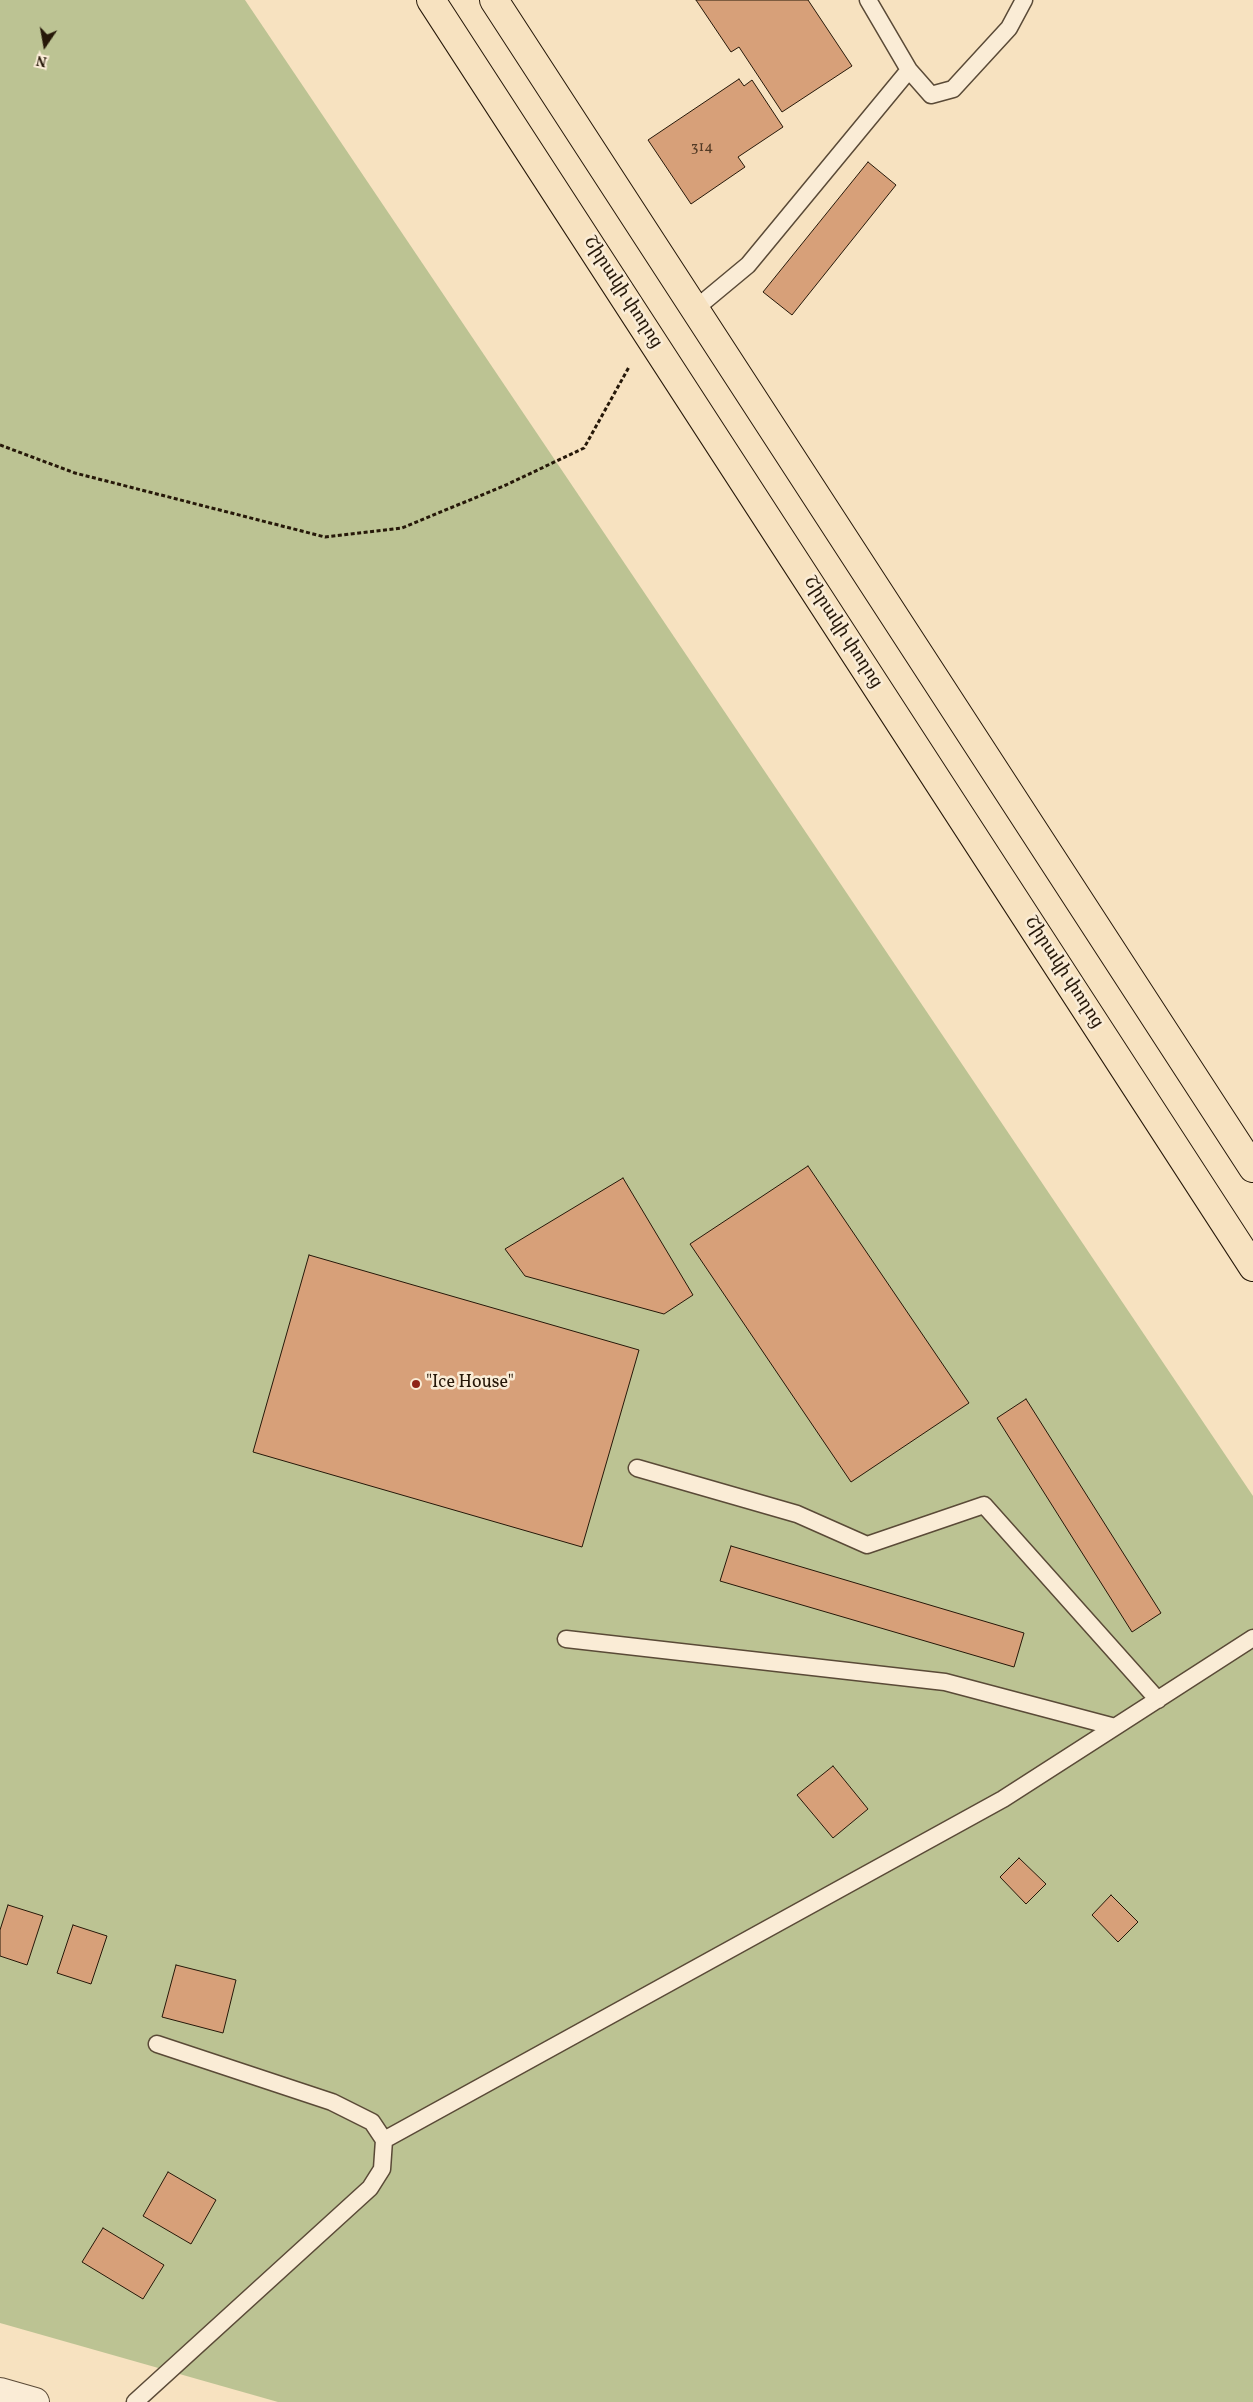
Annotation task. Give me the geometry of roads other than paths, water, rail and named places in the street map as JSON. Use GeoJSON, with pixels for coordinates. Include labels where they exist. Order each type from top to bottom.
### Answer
{"type":"FeatureCollection","features":[{"type":"Feature","properties":{"kind":"highway","name":"Շիրակի փողոց"},"geometry":{"type":"LineString","coordinates":[[432,0],[1253,1266]]}},
{"type":"Feature","properties":{"kind":"highway"},"geometry":{"type":"LineString","coordinates":[[494,0],[1253,1168]]}},
{"type":"Feature","properties":{"kind":"street"},"geometry":{"type":"LineString","coordinates":[[1,2394],[35,2402]]}},
{"type":"Feature","properties":{"kind":"lane"},"geometry":{"type":"LineString","coordinates":[[868,0],[909,70],[931,95],[954,89],[1009,28],[1024,0]]}},
{"type":"Feature","properties":{"kind":"lane"},"geometry":{"type":"LineString","coordinates":[[695,309],[748,265],[909,70]]}},
{"type":"Feature","properties":{"kind":"lane"},"geometry":{"type":"LineString","coordinates":[[637,1468],[797,1514],[867,1545],[984,1505],[1158,1700]]}},
{"type":"Feature","properties":{"kind":"lane"},"geometry":{"type":"LineString","coordinates":[[384,2140],[1003,1799],[1253,1638]]}},
{"type":"Feature","properties":{"kind":"lane"},"geometry":{"type":"LineString","coordinates":[[566,1639],[945,1682],[1115,1726]]}},
{"type":"Feature","properties":{"kind":"lane"},"geometry":{"type":"LineString","coordinates":[[135,2402],[370,2188],[382,2169],[384,2140],[372,2122],[332,2102],[157,2044]]}},
{"type":"Feature","properties":{"kind":"place","name":"\"Ice House\""},"geometry":{"type":"Point","coordinates":[416,1384]}}]}
